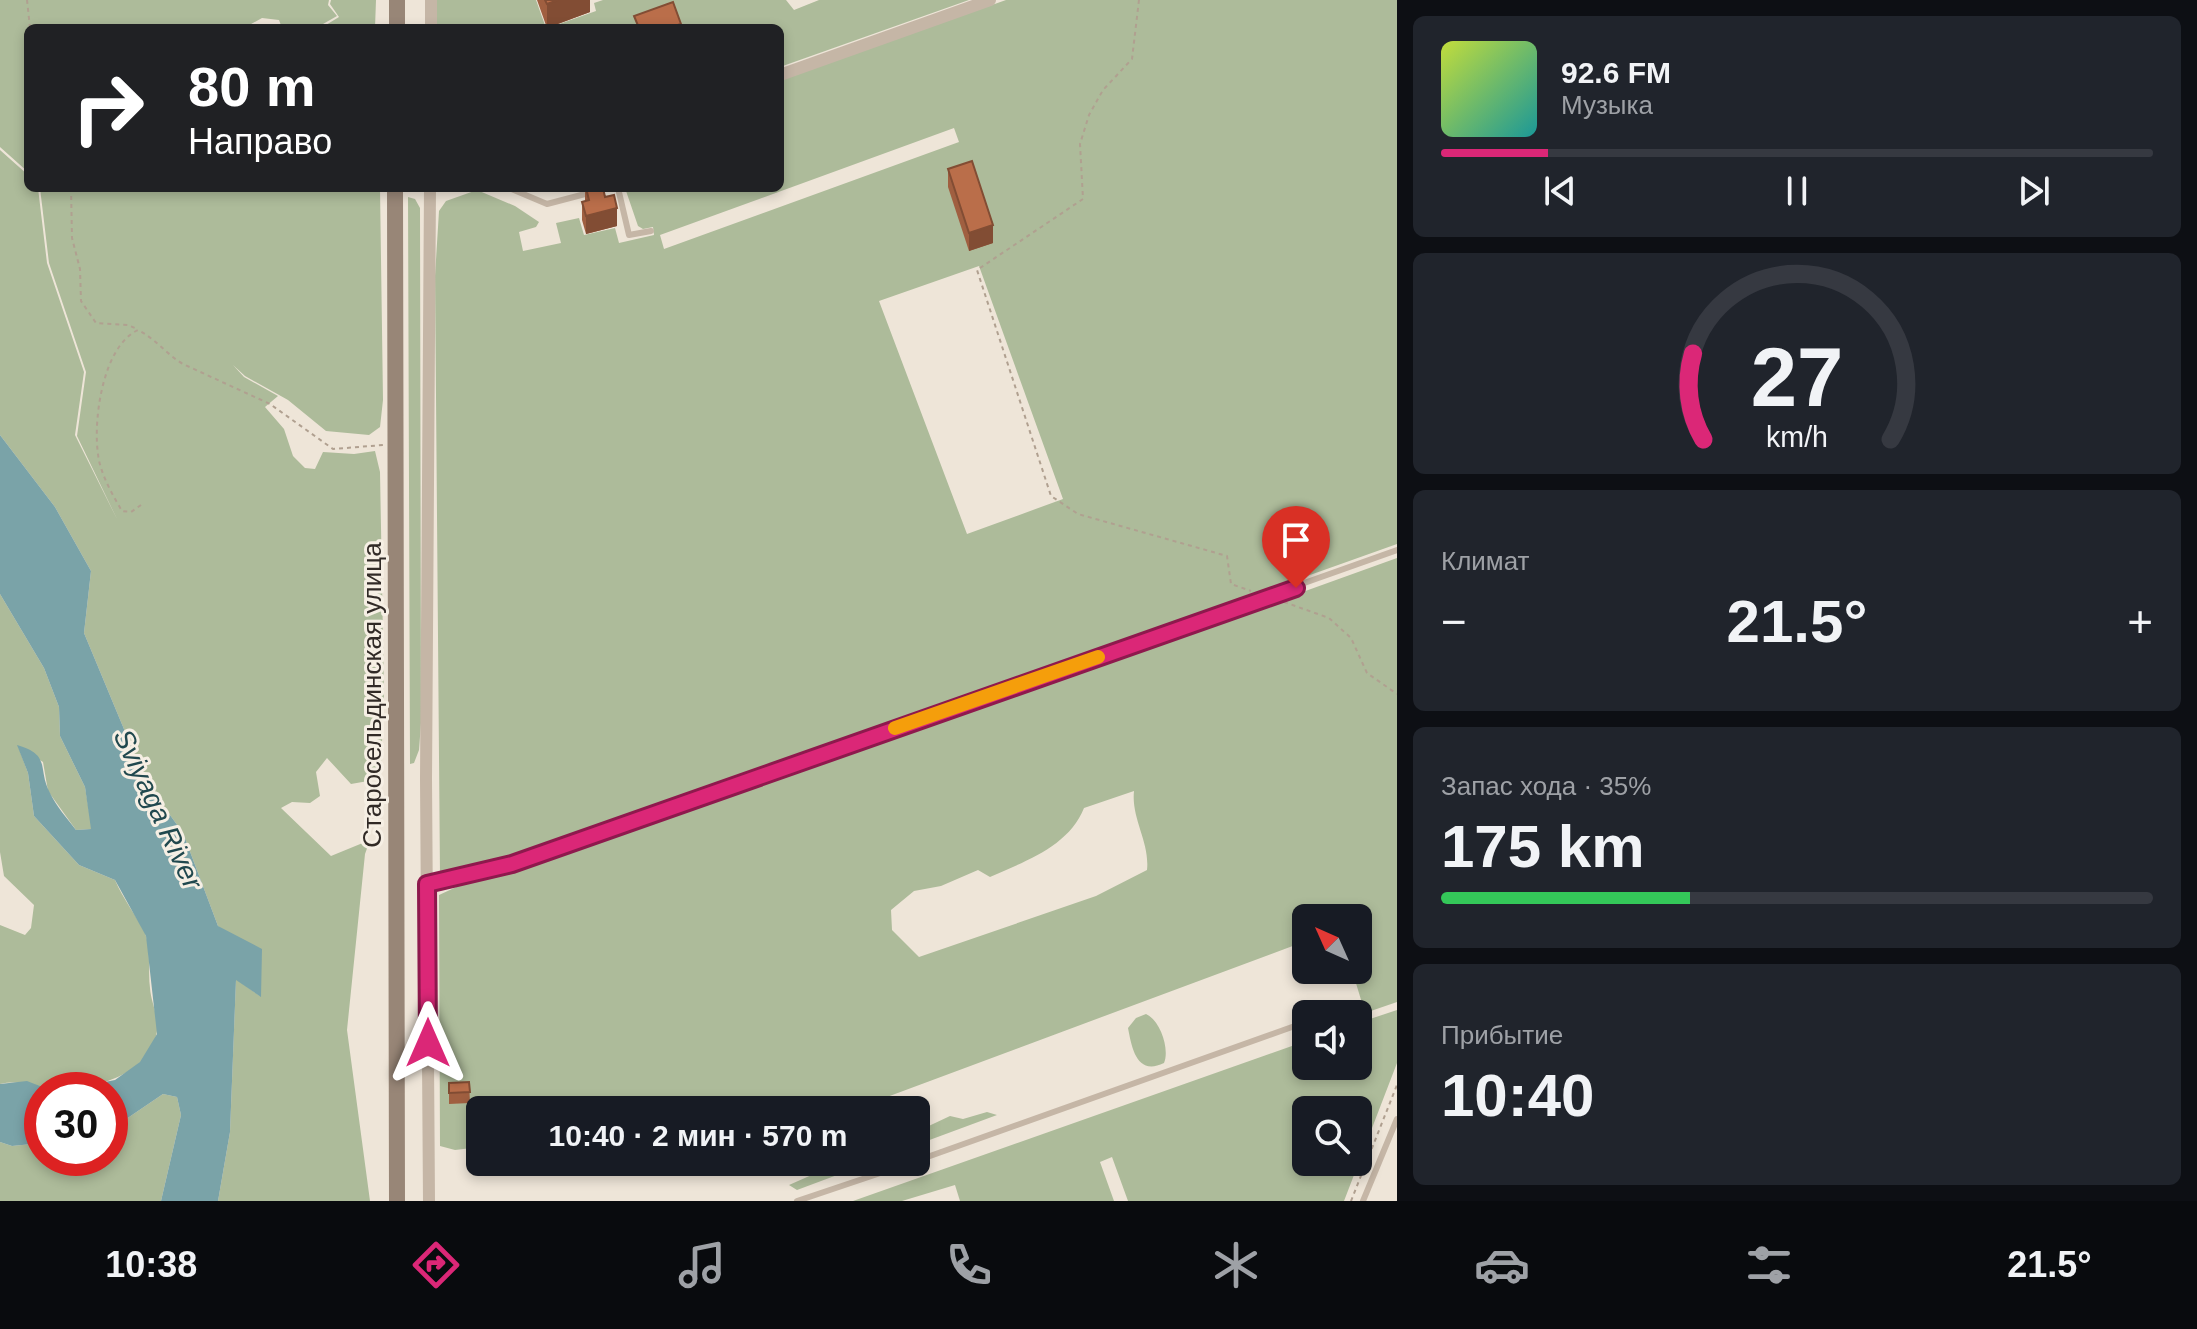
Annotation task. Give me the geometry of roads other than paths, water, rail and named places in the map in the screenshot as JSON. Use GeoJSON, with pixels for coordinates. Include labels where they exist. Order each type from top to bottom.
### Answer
{"type":"FeatureCollection","features":[{"type":"Feature","properties":{"kind":"main road"},"geometry":{"type":"LineString","coordinates":[[397,0],[397,24]]}},
{"type":"Feature","properties":{"kind":"main road","name":"Старосельдинская улица"},"geometry":{"type":"LineString","coordinates":[[395,192],[397,1201]]}},
{"type":"Feature","properties":{"kind":"street"},"geometry":{"type":"LineString","coordinates":[[431,0],[431,24]]}},
{"type":"Feature","properties":{"kind":"street"},"geometry":{"type":"LineString","coordinates":[[784,74],[990,0]]}},
{"type":"Feature","properties":{"kind":"street"},"geometry":{"type":"LineString","coordinates":[[429,1201],[430,192]]}},
{"type":"Feature","properties":{"kind":"lane"},"geometry":{"type":"LineString","coordinates":[[518,192],[547,204],[593,192]]}},
{"type":"Feature","properties":{"kind":"lane"},"geometry":{"type":"LineString","coordinates":[[619,192],[629,235],[651,231]]}},
{"type":"Feature","properties":{"kind":"lane"},"geometry":{"type":"LineString","coordinates":[[427,884],[512,864],[1397,550]]}},
{"type":"Feature","properties":{"kind":"lane"},"geometry":{"type":"LineString","coordinates":[[930,1157],[1292,1027]]}},
{"type":"Feature","properties":{"kind":"lane"},"geometry":{"type":"LineString","coordinates":[[1363,1201],[1397,1119]]}},
{"type":"Feature","properties":{"kind":"lane"},"geometry":{"type":"LineString","coordinates":[[797,1201],[873,1176]]}},
{"type":"Feature","properties":{"kind":"water","name":"Sviyaga River"},"geometry":{"type":"Polygon","coordinates":[[[0,435],[55,507],[91,571],[84,633],[146,782],[183,833],[218,926],[262,949],[261,997],[236,980],[230,1132],[218,1201],[161,1201],[181,1115],[177,1097],[163,1094],[128,1118],[126,1072],[140,1062],[157,1034],[146,936],[115,880],[79,865],[34,816],[28,773],[17,745],[39,758],[50,793],[76,830],[91,829],[85,787],[60,736],[59,707],[44,668],[0,594],[0,435]]]}},
{"type":"Feature","properties":{"kind":"water"},"geometry":{"type":"Polygon","coordinates":[[[24,1081],[24,1145],[12,1146],[0,1142],[0,1084],[24,1081]]]}}]}
